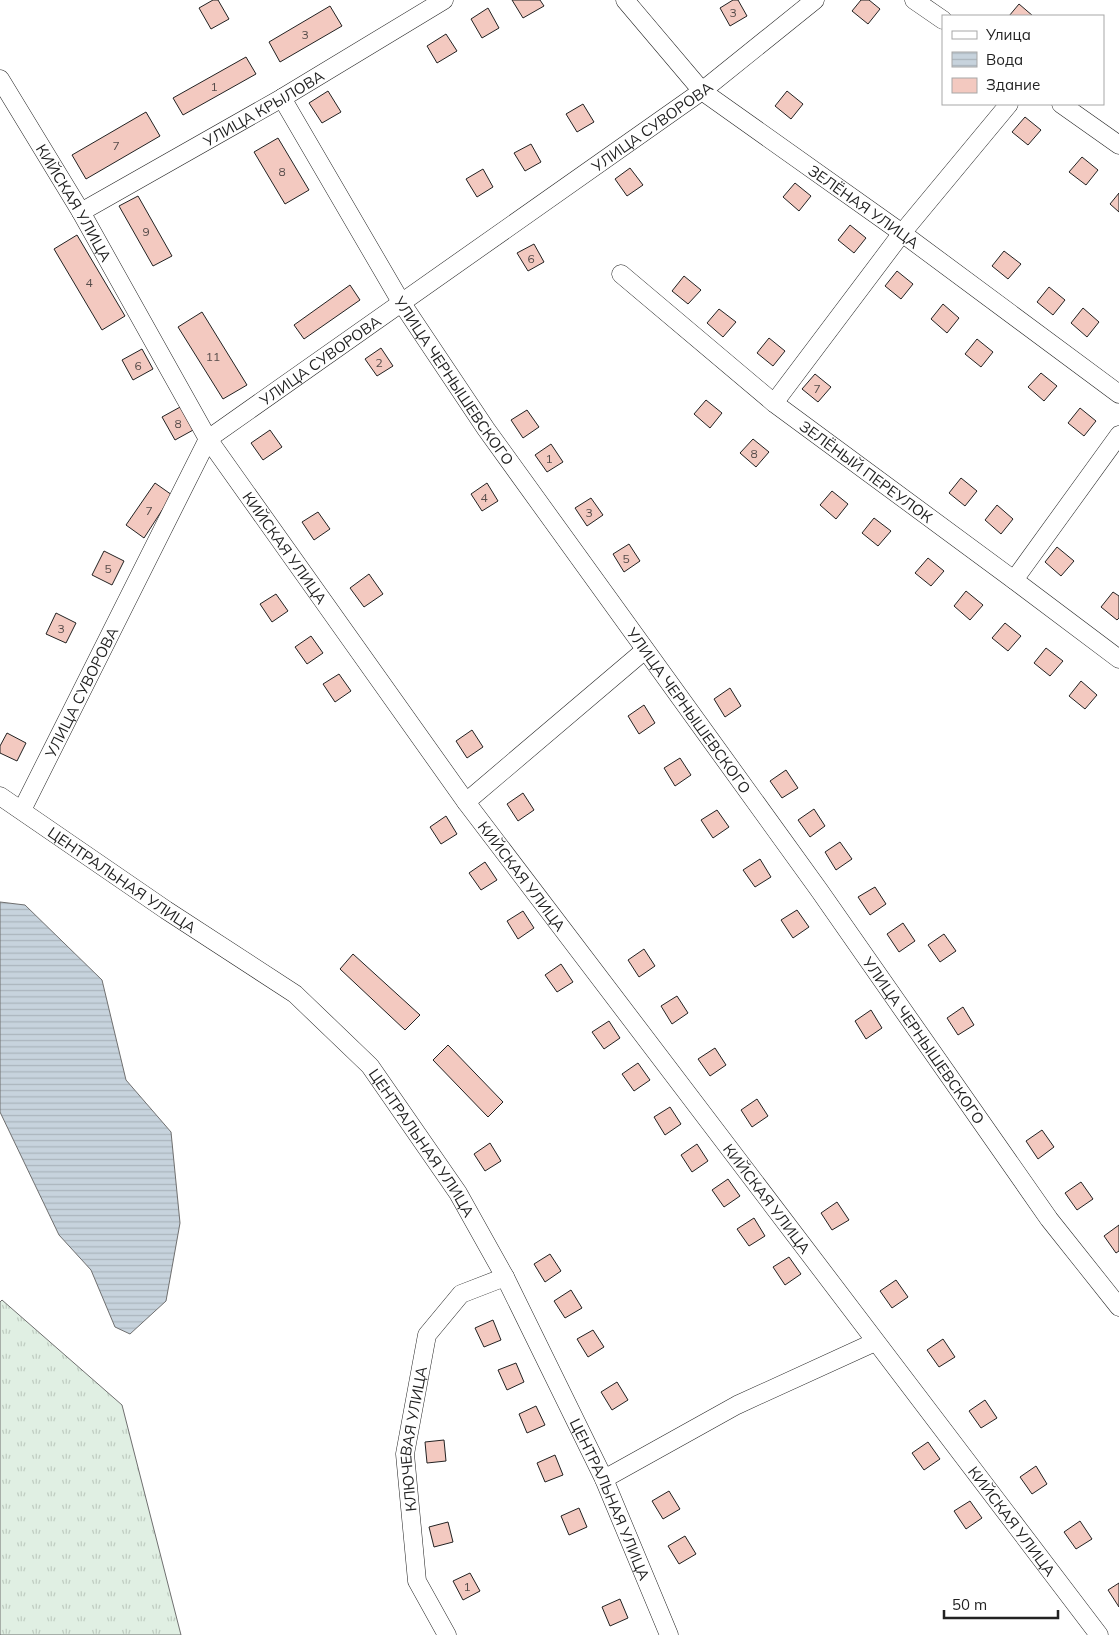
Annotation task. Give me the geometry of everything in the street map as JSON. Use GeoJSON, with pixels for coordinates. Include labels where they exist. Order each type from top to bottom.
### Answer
{"type":"FeatureCollection","features":[{"type":"Feature","properties":{"kind":"street","name":"УЛИЦА КРЫЛОВА"},"geometry":{"type":"LineString","coordinates":[[81,212],[282,98],[444,0]]}},
{"type":"Feature","properties":{"kind":"street","name":"ЗЕЛЁНАЯ УЛИЦА"},"geometry":{"type":"LineString","coordinates":[[625,0],[702,90],[902,233],[1119,394]]}},
{"type":"Feature","properties":{"kind":"street","name":"УЛИЦА СУВОРОВА"},"geometry":{"type":"LineString","coordinates":[[22,810],[208,439],[702,90],[815,0]]}},
{"type":"Feature","properties":{"kind":"street"},"geometry":{"type":"LineString","coordinates":[[914,0],[942,19]]}},
{"type":"Feature","properties":{"kind":"street","name":"КИЙСКАЯ УЛИЦА"},"geometry":{"type":"LineString","coordinates":[[0,79],[81,212],[208,439],[466,802],[1099,1635]]}},
{"type":"Feature","properties":{"kind":"street","name":"УЛИЦА ЧЕРНЫШЕВСКОГО"},"geometry":{"type":"LineString","coordinates":[[282,98],[401,302],[486,429],[819,890],[1049,1219],[1119,1308]]}},
{"type":"Feature","properties":{"kind":"street"},"geometry":{"type":"LineString","coordinates":[[774,403],[902,233],[1008,105]]}},
{"type":"Feature","properties":{"kind":"street"},"geometry":{"type":"LineString","coordinates":[[1062,105],[1119,145]]}},
{"type":"Feature","properties":{"kind":"street","name":"ЗЕЛЁНЫЙ ПЕРЕУЛОК"},"geometry":{"type":"LineString","coordinates":[[621,274],[774,403],[1119,659]]}},
{"type":"Feature","properties":{"kind":"street"},"geometry":{"type":"LineString","coordinates":[[1014,580],[1119,435]]}},
{"type":"Feature","properties":{"kind":"street"},"geometry":{"type":"LineString","coordinates":[[466,802],[645,650]]}},
{"type":"Feature","properties":{"kind":"street","name":"ЦЕНТРАЛЬНАЯ УЛИЦА"},"geometry":{"type":"LineString","coordinates":[[0,796],[166,910],[295,994],[370,1066],[458,1193],[505,1277],[604,1479],[669,1635]]}},
{"type":"Feature","properties":{"kind":"street","name":"КЛЮЧЕВАЯ УЛИЦА"},"geometry":{"type":"LineString","coordinates":[[447,1635],[417,1581],[405,1454],[427,1335],[461,1294],[505,1277]]}},
{"type":"Feature","properties":{"kind":"street"},"geometry":{"type":"LineString","coordinates":[[604,1479],[737,1405],[875,1342]]}},
{"type":"Feature","properties":{"kind":"green space"},"geometry":{"type":"Polygon","coordinates":[[[2,1300],[122,1405],[181,1635],[0,1635],[0,1302],[2,1300]]]}},
{"type":"Feature","properties":{"kind":"water"},"geometry":{"type":"Polygon","coordinates":[[[0,902],[25,905],[102,980],[126,1080],[171,1132],[180,1223],[166,1301],[130,1334],[115,1327],[91,1270],[59,1235],[0,1112],[0,902]]]}},
{"type":"Feature","properties":{"kind":"building"},"geometry":{"type":"Polygon","coordinates":[[[213,0],[218,0],[229,19],[211,29],[199,8],[213,0]]]}},
{"type":"Feature","properties":{"kind":"building"},"geometry":{"type":"Polygon","coordinates":[[[512,0],[540,0],[544,6],[523,18],[512,0]]]}},
{"type":"Feature","properties":{"kind":"building"},"geometry":{"type":"Polygon","coordinates":[[[733,0],[738,0],[747,16],[730,26],[720,8],[733,0]]]}},
{"type":"Feature","properties":{"kind":"building"},"geometry":{"type":"Polygon","coordinates":[[[861,0],[869,0],[880,9],[868,24],[852,11],[861,0]]]}},
{"type":"Feature","properties":{"kind":"building"},"geometry":{"type":"Polygon","coordinates":[[[1019,4],[1032,15],[1010,15],[1019,4]]]}},
{"type":"Feature","properties":{"kind":"building"},"geometry":{"type":"Polygon","coordinates":[[[330,6],[342,26],[280,62],[269,42],[330,6]]]}},
{"type":"Feature","properties":{"kind":"building"},"geometry":{"type":"Polygon","coordinates":[[[488,8],[499,28],[482,38],[471,19],[488,8]]]}},
{"type":"Feature","properties":{"kind":"building"},"geometry":{"type":"Polygon","coordinates":[[[446,34],[457,51],[437,63],[427,46],[446,34]]]}},
{"type":"Feature","properties":{"kind":"building"},"geometry":{"type":"Polygon","coordinates":[[[246,57],[256,74],[183,115],[173,98],[246,57]]]}},
{"type":"Feature","properties":{"kind":"building"},"geometry":{"type":"Polygon","coordinates":[[[328,91],[341,112],[322,123],[309,103],[328,91]]]}},
{"type":"Feature","properties":{"kind":"building"},"geometry":{"type":"Polygon","coordinates":[[[787,91],[803,104],[791,119],[775,106],[787,91]]]}},
{"type":"Feature","properties":{"kind":"building"},"geometry":{"type":"Polygon","coordinates":[[[583,104],[594,122],[577,132],[566,114],[583,104]]]}},
{"type":"Feature","properties":{"kind":"building"},"geometry":{"type":"Polygon","coordinates":[[[146,112],[160,136],[86,179],[72,155],[146,112]]]}},
{"type":"Feature","properties":{"kind":"building"},"geometry":{"type":"Polygon","coordinates":[[[1025,117],[1041,130],[1028,145],[1012,132],[1025,117]]]}},
{"type":"Feature","properties":{"kind":"building"},"geometry":{"type":"Polygon","coordinates":[[[278,138],[309,190],[285,204],[254,152],[278,138]]]}},
{"type":"Feature","properties":{"kind":"building"},"geometry":{"type":"Polygon","coordinates":[[[531,144],[541,162],[525,171],[514,153],[531,144]]]}},
{"type":"Feature","properties":{"kind":"building"},"geometry":{"type":"Polygon","coordinates":[[[1082,157],[1098,170],[1086,185],[1069,172],[1082,157]]]}},
{"type":"Feature","properties":{"kind":"building"},"geometry":{"type":"Polygon","coordinates":[[[630,168],[643,185],[627,196],[615,179],[630,168]]]}},
{"type":"Feature","properties":{"kind":"building"},"geometry":{"type":"Polygon","coordinates":[[[483,169],[493,187],[477,197],[466,179],[483,169]]]}},
{"type":"Feature","properties":{"kind":"building"},"geometry":{"type":"Polygon","coordinates":[[[795,183],[811,196],[799,211],[783,197],[795,183]]]}},
{"type":"Feature","properties":{"kind":"building"},"geometry":{"type":"Polygon","coordinates":[[[1119,193],[1119,212],[1110,204],[1119,193]]]}},
{"type":"Feature","properties":{"kind":"building"},"geometry":{"type":"Polygon","coordinates":[[[138,196],[172,256],[153,266],[119,206],[138,196]]]}},
{"type":"Feature","properties":{"kind":"building"},"geometry":{"type":"Polygon","coordinates":[[[850,225],[866,238],[854,253],[838,240],[850,225]]]}},
{"type":"Feature","properties":{"kind":"building"},"geometry":{"type":"Polygon","coordinates":[[[77,235],[125,316],[102,330],[54,249],[77,235]]]}},
{"type":"Feature","properties":{"kind":"building"},"geometry":{"type":"Polygon","coordinates":[[[534,244],[544,262],[528,271],[517,253],[534,244]]]}},
{"type":"Feature","properties":{"kind":"building"},"geometry":{"type":"Polygon","coordinates":[[[1004,251],[1021,264],[1008,279],[992,266],[1004,251]]]}},
{"type":"Feature","properties":{"kind":"building"},"geometry":{"type":"Polygon","coordinates":[[[897,271],[913,284],[901,299],[885,286],[897,271]]]}},
{"type":"Feature","properties":{"kind":"building"},"geometry":{"type":"Polygon","coordinates":[[[684,276],[701,290],[688,304],[672,291],[684,276]]]}},
{"type":"Feature","properties":{"kind":"building"},"geometry":{"type":"Polygon","coordinates":[[[350,285],[360,300],[304,339],[294,325],[350,285]]]}},
{"type":"Feature","properties":{"kind":"building"},"geometry":{"type":"Polygon","coordinates":[[[1049,287],[1065,300],[1053,315],[1037,302],[1049,287]]]}},
{"type":"Feature","properties":{"kind":"building"},"geometry":{"type":"Polygon","coordinates":[[[943,304],[959,318],[947,333],[931,319],[943,304]]]}},
{"type":"Feature","properties":{"kind":"building"},"geometry":{"type":"Polygon","coordinates":[[[1083,308],[1099,322],[1087,337],[1071,323],[1083,308]]]}},
{"type":"Feature","properties":{"kind":"building"},"geometry":{"type":"Polygon","coordinates":[[[719,309],[736,322],[723,337],[707,323],[719,309]]]}},
{"type":"Feature","properties":{"kind":"building"},"geometry":{"type":"Polygon","coordinates":[[[202,312],[247,385],[223,399],[178,327],[202,312]]]}},
{"type":"Feature","properties":{"kind":"building"},"geometry":{"type":"Polygon","coordinates":[[[769,338],[785,351],[773,366],[757,353],[769,338]]]}},
{"type":"Feature","properties":{"kind":"building"},"geometry":{"type":"Polygon","coordinates":[[[977,339],[993,352],[981,367],[965,354],[977,339]]]}},
{"type":"Feature","properties":{"kind":"building"},"geometry":{"type":"Polygon","coordinates":[[[381,348],[393,366],[377,376],[365,359],[381,348]]]}},
{"type":"Feature","properties":{"kind":"building"},"geometry":{"type":"Polygon","coordinates":[[[142,349],[153,369],[133,380],[122,360],[142,349]]]}},
{"type":"Feature","properties":{"kind":"building"},"geometry":{"type":"Polygon","coordinates":[[[1041,373],[1057,386],[1044,401],[1028,387],[1041,373]]]}},
{"type":"Feature","properties":{"kind":"building"},"geometry":{"type":"Polygon","coordinates":[[[815,374],[831,387],[818,402],[802,389],[815,374]]]}},
{"type":"Feature","properties":{"kind":"building"},"geometry":{"type":"Polygon","coordinates":[[[706,400],[722,413],[710,428],[694,414],[706,400]]]}},
{"type":"Feature","properties":{"kind":"building"},"geometry":{"type":"Polygon","coordinates":[[[182,406],[195,429],[175,440],[162,417],[182,406]]]}},
{"type":"Feature","properties":{"kind":"building"},"geometry":{"type":"Polygon","coordinates":[[[1080,408],[1096,421],[1084,436],[1068,423],[1080,408]]]}},
{"type":"Feature","properties":{"kind":"building"},"geometry":{"type":"Polygon","coordinates":[[[527,410],[539,427],[523,438],[511,420],[527,410]]]}},
{"type":"Feature","properties":{"kind":"building"},"geometry":{"type":"Polygon","coordinates":[[[270,430],[282,447],[263,460],[251,443],[270,430]]]}},
{"type":"Feature","properties":{"kind":"building"},"geometry":{"type":"Polygon","coordinates":[[[753,439],[769,452],[756,467],[740,453],[753,439]]]}},
{"type":"Feature","properties":{"kind":"building"},"geometry":{"type":"Polygon","coordinates":[[[551,444],[563,462],[547,472],[535,455],[551,444]]]}},
{"type":"Feature","properties":{"kind":"building"},"geometry":{"type":"Polygon","coordinates":[[[961,478],[977,491],[965,506],[949,493],[961,478]]]}},
{"type":"Feature","properties":{"kind":"building"},"geometry":{"type":"Polygon","coordinates":[[[155,483],[172,495],[144,538],[126,525],[155,483]]]}},
{"type":"Feature","properties":{"kind":"building"},"geometry":{"type":"Polygon","coordinates":[[[487,483],[498,501],[482,511],[471,494],[487,483]]]}},
{"type":"Feature","properties":{"kind":"building"},"geometry":{"type":"Polygon","coordinates":[[[832,491],[848,504],[836,519],[820,505],[832,491]]]}},
{"type":"Feature","properties":{"kind":"building"},"geometry":{"type":"Polygon","coordinates":[[[591,498],[603,515],[587,526],[575,508],[591,498]]]}},
{"type":"Feature","properties":{"kind":"building"},"geometry":{"type":"Polygon","coordinates":[[[997,505],[1013,519],[1001,534],[985,520],[997,505]]]}},
{"type":"Feature","properties":{"kind":"building"},"geometry":{"type":"Polygon","coordinates":[[[318,512],[330,529],[314,540],[302,522],[318,512]]]}},
{"type":"Feature","properties":{"kind":"building"},"geometry":{"type":"Polygon","coordinates":[[[874,518],[891,531],[878,546],[862,533],[874,518]]]}},
{"type":"Feature","properties":{"kind":"building"},"geometry":{"type":"Polygon","coordinates":[[[629,544],[640,561],[624,572],[613,554],[629,544]]]}},
{"type":"Feature","properties":{"kind":"building"},"geometry":{"type":"Polygon","coordinates":[[[1057,547],[1074,561],[1061,576],[1045,562],[1057,547]]]}},
{"type":"Feature","properties":{"kind":"building"},"geometry":{"type":"Polygon","coordinates":[[[104,551],[124,561],[112,585],[92,575],[104,551]]]}},
{"type":"Feature","properties":{"kind":"building"},"geometry":{"type":"Polygon","coordinates":[[[928,558],[944,571],[931,586],[915,573],[928,558]]]}},
{"type":"Feature","properties":{"kind":"building"},"geometry":{"type":"Polygon","coordinates":[[[369,574],[383,594],[364,607],[350,588],[369,574]]]}},
{"type":"Feature","properties":{"kind":"building"},"geometry":{"type":"Polygon","coordinates":[[[966,591],[983,605],[970,620],[954,606],[966,591]]]}},
{"type":"Feature","properties":{"kind":"building"},"geometry":{"type":"Polygon","coordinates":[[[1113,592],[1119,596],[1119,618],[1117,620],[1101,607],[1113,592]]]}},
{"type":"Feature","properties":{"kind":"building"},"geometry":{"type":"Polygon","coordinates":[[[276,594],[288,611],[272,622],[260,604],[276,594]]]}},
{"type":"Feature","properties":{"kind":"building"},"geometry":{"type":"Polygon","coordinates":[[[56,613],[76,623],[66,643],[46,634],[56,613]]]}},
{"type":"Feature","properties":{"kind":"building"},"geometry":{"type":"Polygon","coordinates":[[[1005,623],[1021,636],[1008,651],[992,638],[1005,623]]]}},
{"type":"Feature","properties":{"kind":"building"},"geometry":{"type":"Polygon","coordinates":[[[311,636],[323,653],[307,664],[295,647],[311,636]]]}},
{"type":"Feature","properties":{"kind":"building"},"geometry":{"type":"Polygon","coordinates":[[[1046,648],[1063,661],[1050,676],[1034,663],[1046,648]]]}},
{"type":"Feature","properties":{"kind":"building"},"geometry":{"type":"Polygon","coordinates":[[[339,674],[351,691],[335,702],[323,684],[339,674]]]}},
{"type":"Feature","properties":{"kind":"building"},"geometry":{"type":"Polygon","coordinates":[[[1081,681],[1097,695],[1085,709],[1069,696],[1081,681]]]}},
{"type":"Feature","properties":{"kind":"building"},"geometry":{"type":"Polygon","coordinates":[[[730,688],[741,706],[725,717],[714,699],[730,688]]]}},
{"type":"Feature","properties":{"kind":"building"},"geometry":{"type":"Polygon","coordinates":[[[644,705],[655,723],[639,734],[628,716],[644,705]]]}},
{"type":"Feature","properties":{"kind":"building"},"geometry":{"type":"Polygon","coordinates":[[[472,730],[483,747],[467,758],[456,741],[472,730]]]}},
{"type":"Feature","properties":{"kind":"building"},"geometry":{"type":"Polygon","coordinates":[[[7,733],[26,743],[17,761],[0,753],[0,746],[7,733]]]}},
{"type":"Feature","properties":{"kind":"building"},"geometry":{"type":"Polygon","coordinates":[[[680,758],[691,775],[675,786],[664,768],[680,758]]]}},
{"type":"Feature","properties":{"kind":"building"},"geometry":{"type":"Polygon","coordinates":[[[786,770],[798,788],[782,798],[770,781],[786,770]]]}},
{"type":"Feature","properties":{"kind":"building"},"geometry":{"type":"Polygon","coordinates":[[[523,793],[534,810],[518,821],[507,804],[523,793]]]}},
{"type":"Feature","properties":{"kind":"building"},"geometry":{"type":"Polygon","coordinates":[[[814,809],[825,826],[810,837],[798,820],[814,809]]]}},
{"type":"Feature","properties":{"kind":"building"},"geometry":{"type":"Polygon","coordinates":[[[717,810],[729,827],[713,838],[701,820],[717,810]]]}},
{"type":"Feature","properties":{"kind":"building"},"geometry":{"type":"Polygon","coordinates":[[[446,816],[457,834],[441,844],[430,827],[446,816]]]}},
{"type":"Feature","properties":{"kind":"building"},"geometry":{"type":"Polygon","coordinates":[[[840,842],[852,859],[836,870],[825,852],[840,842]]]}},
{"type":"Feature","properties":{"kind":"building"},"geometry":{"type":"Polygon","coordinates":[[[760,859],[771,877],[755,887],[743,870],[760,859]]]}},
{"type":"Feature","properties":{"kind":"building"},"geometry":{"type":"Polygon","coordinates":[[[485,862],[497,880],[481,890],[469,873],[485,862]]]}},
{"type":"Feature","properties":{"kind":"building"},"geometry":{"type":"Polygon","coordinates":[[[875,887],[886,904],[870,915],[858,897],[875,887]]]}},
{"type":"Feature","properties":{"kind":"building"},"geometry":{"type":"Polygon","coordinates":[[[797,910],[809,927],[793,938],[781,920],[797,910]]]}},
{"type":"Feature","properties":{"kind":"building"},"geometry":{"type":"Polygon","coordinates":[[[523,911],[534,928],[518,939],[507,921],[523,911]]]}},
{"type":"Feature","properties":{"kind":"building"},"geometry":{"type":"Polygon","coordinates":[[[903,923],[915,941],[899,952],[887,934],[903,923]]]}},
{"type":"Feature","properties":{"kind":"building"},"geometry":{"type":"Polygon","coordinates":[[[944,934],[956,951],[940,962],[928,945],[944,934]]]}},
{"type":"Feature","properties":{"kind":"building"},"geometry":{"type":"Polygon","coordinates":[[[644,949],[655,966],[639,977],[628,960],[644,949]]]}},
{"type":"Feature","properties":{"kind":"building"},"geometry":{"type":"Polygon","coordinates":[[[353,954],[420,1015],[405,1030],[340,969],[353,954]]]}},
{"type":"Feature","properties":{"kind":"building"},"geometry":{"type":"Polygon","coordinates":[[[561,964],[573,982],[557,992],[545,975],[561,964]]]}},
{"type":"Feature","properties":{"kind":"building"},"geometry":{"type":"Polygon","coordinates":[[[677,996],[688,1013],[672,1024],[661,1006],[677,996]]]}},
{"type":"Feature","properties":{"kind":"building"},"geometry":{"type":"Polygon","coordinates":[[[963,1007],[974,1025],[958,1035],[947,1018],[963,1007]]]}},
{"type":"Feature","properties":{"kind":"building"},"geometry":{"type":"Polygon","coordinates":[[[871,1010],[882,1028],[866,1039],[855,1021],[871,1010]]]}},
{"type":"Feature","properties":{"kind":"building"},"geometry":{"type":"Polygon","coordinates":[[[609,1021],[620,1038],[604,1049],[592,1032],[609,1021]]]}},
{"type":"Feature","properties":{"kind":"building"},"geometry":{"type":"Polygon","coordinates":[[[448,1045],[503,1102],[488,1117],[433,1060],[448,1045]]]}},
{"type":"Feature","properties":{"kind":"building"},"geometry":{"type":"Polygon","coordinates":[[[715,1048],[726,1065],[710,1076],[698,1059],[715,1048]]]}},
{"type":"Feature","properties":{"kind":"building"},"geometry":{"type":"Polygon","coordinates":[[[638,1063],[650,1080],[634,1091],[622,1074],[638,1063]]]}},
{"type":"Feature","properties":{"kind":"building"},"geometry":{"type":"Polygon","coordinates":[[[757,1099],[768,1116],[752,1127],[741,1110],[757,1099]]]}},
{"type":"Feature","properties":{"kind":"building"},"geometry":{"type":"Polygon","coordinates":[[[670,1107],[681,1124],[665,1135],[654,1117],[670,1107]]]}},
{"type":"Feature","properties":{"kind":"building"},"geometry":{"type":"Polygon","coordinates":[[[1042,1130],[1054,1147],[1038,1159],[1026,1141],[1042,1130]]]}},
{"type":"Feature","properties":{"kind":"building"},"geometry":{"type":"Polygon","coordinates":[[[490,1143],[501,1161],[485,1171],[474,1154],[490,1143]]]}},
{"type":"Feature","properties":{"kind":"building"},"geometry":{"type":"Polygon","coordinates":[[[697,1144],[708,1161],[692,1172],[681,1155],[697,1144]]]}},
{"type":"Feature","properties":{"kind":"building"},"geometry":{"type":"Polygon","coordinates":[[[728,1179],[740,1196],[724,1207],[712,1190],[728,1179]]]}},
{"type":"Feature","properties":{"kind":"building"},"geometry":{"type":"Polygon","coordinates":[[[1081,1182],[1093,1199],[1077,1210],[1065,1193],[1081,1182]]]}},
{"type":"Feature","properties":{"kind":"building"},"geometry":{"type":"Polygon","coordinates":[[[837,1202],[849,1220],[832,1230],[821,1213],[837,1202]]]}},
{"type":"Feature","properties":{"kind":"building"},"geometry":{"type":"Polygon","coordinates":[[[754,1218],[765,1236],[749,1246],[737,1229],[754,1218]]]}},
{"type":"Feature","properties":{"kind":"building"},"geometry":{"type":"Polygon","coordinates":[[[1119,1225],[1119,1251],[1116,1253],[1104,1236],[1119,1225]]]}},
{"type":"Feature","properties":{"kind":"building"},"geometry":{"type":"Polygon","coordinates":[[[550,1254],[561,1271],[545,1282],[534,1264],[550,1254]]]}},
{"type":"Feature","properties":{"kind":"building"},"geometry":{"type":"Polygon","coordinates":[[[789,1257],[801,1274],[785,1285],[773,1267],[789,1257]]]}},
{"type":"Feature","properties":{"kind":"building"},"geometry":{"type":"Polygon","coordinates":[[[896,1280],[908,1297],[892,1308],[880,1291],[896,1280]]]}},
{"type":"Feature","properties":{"kind":"building"},"geometry":{"type":"Polygon","coordinates":[[[571,1290],[582,1308],[565,1318],[554,1301],[571,1290]]]}},
{"type":"Feature","properties":{"kind":"building"},"geometry":{"type":"Polygon","coordinates":[[[493,1320],[501,1340],[484,1347],[475,1328],[493,1320]]]}},
{"type":"Feature","properties":{"kind":"building"},"geometry":{"type":"Polygon","coordinates":[[[593,1330],[604,1347],[588,1357],[577,1339],[593,1330]]]}},
{"type":"Feature","properties":{"kind":"building"},"geometry":{"type":"Polygon","coordinates":[[[943,1339],[955,1357],[939,1367],[927,1350],[943,1339]]]}},
{"type":"Feature","properties":{"kind":"building"},"geometry":{"type":"Polygon","coordinates":[[[516,1363],[524,1382],[507,1390],[498,1370],[516,1363]]]}},
{"type":"Feature","properties":{"kind":"building"},"geometry":{"type":"Polygon","coordinates":[[[617,1382],[628,1400],[612,1410],[601,1392],[617,1382]]]}},
{"type":"Feature","properties":{"kind":"building"},"geometry":{"type":"Polygon","coordinates":[[[985,1400],[997,1418],[981,1428],[969,1411],[985,1400]]]}},
{"type":"Feature","properties":{"kind":"building"},"geometry":{"type":"Polygon","coordinates":[[[536,1406],[545,1425],[527,1433],[519,1414],[536,1406]]]}},
{"type":"Feature","properties":{"kind":"building"},"geometry":{"type":"Polygon","coordinates":[[[444,1440],[446,1461],[427,1463],[425,1442],[444,1440]]]}},
{"type":"Feature","properties":{"kind":"building"},"geometry":{"type":"Polygon","coordinates":[[[928,1442],[940,1459],[924,1470],[912,1453],[928,1442]]]}},
{"type":"Feature","properties":{"kind":"building"},"geometry":{"type":"Polygon","coordinates":[[[555,1455],[563,1475],[545,1482],[537,1463],[555,1455]]]}},
{"type":"Feature","properties":{"kind":"building"},"geometry":{"type":"Polygon","coordinates":[[[1036,1466],[1047,1484],[1032,1494],[1020,1477],[1036,1466]]]}},
{"type":"Feature","properties":{"kind":"building"},"geometry":{"type":"Polygon","coordinates":[[[669,1491],[680,1509],[663,1519],[652,1501],[669,1491]]]}},
{"type":"Feature","properties":{"kind":"building"},"geometry":{"type":"Polygon","coordinates":[[[970,1501],[982,1518],[966,1529],[954,1511],[970,1501]]]}},
{"type":"Feature","properties":{"kind":"building"},"geometry":{"type":"Polygon","coordinates":[[[579,1508],[587,1527],[569,1535],[561,1516],[579,1508]]]}},
{"type":"Feature","properties":{"kind":"building"},"geometry":{"type":"Polygon","coordinates":[[[1080,1521],[1092,1539],[1076,1549],[1064,1532],[1080,1521]]]}},
{"type":"Feature","properties":{"kind":"building"},"geometry":{"type":"Polygon","coordinates":[[[448,1522],[453,1542],[434,1547],[429,1527],[448,1522]]]}},
{"type":"Feature","properties":{"kind":"building"},"geometry":{"type":"Polygon","coordinates":[[[685,1536],[696,1554],[679,1564],[668,1546],[685,1536]]]}},
{"type":"Feature","properties":{"kind":"building"},"geometry":{"type":"Polygon","coordinates":[[[470,1573],[480,1591],[463,1600],[453,1581],[470,1573]]]}},
{"type":"Feature","properties":{"kind":"building"},"geometry":{"type":"Polygon","coordinates":[[[1119,1583],[1119,1607],[1108,1590],[1119,1583]]]}},
{"type":"Feature","properties":{"kind":"building"},"geometry":{"type":"Polygon","coordinates":[[[620,1599],[628,1618],[610,1626],[602,1607],[620,1599]]]}}]}
